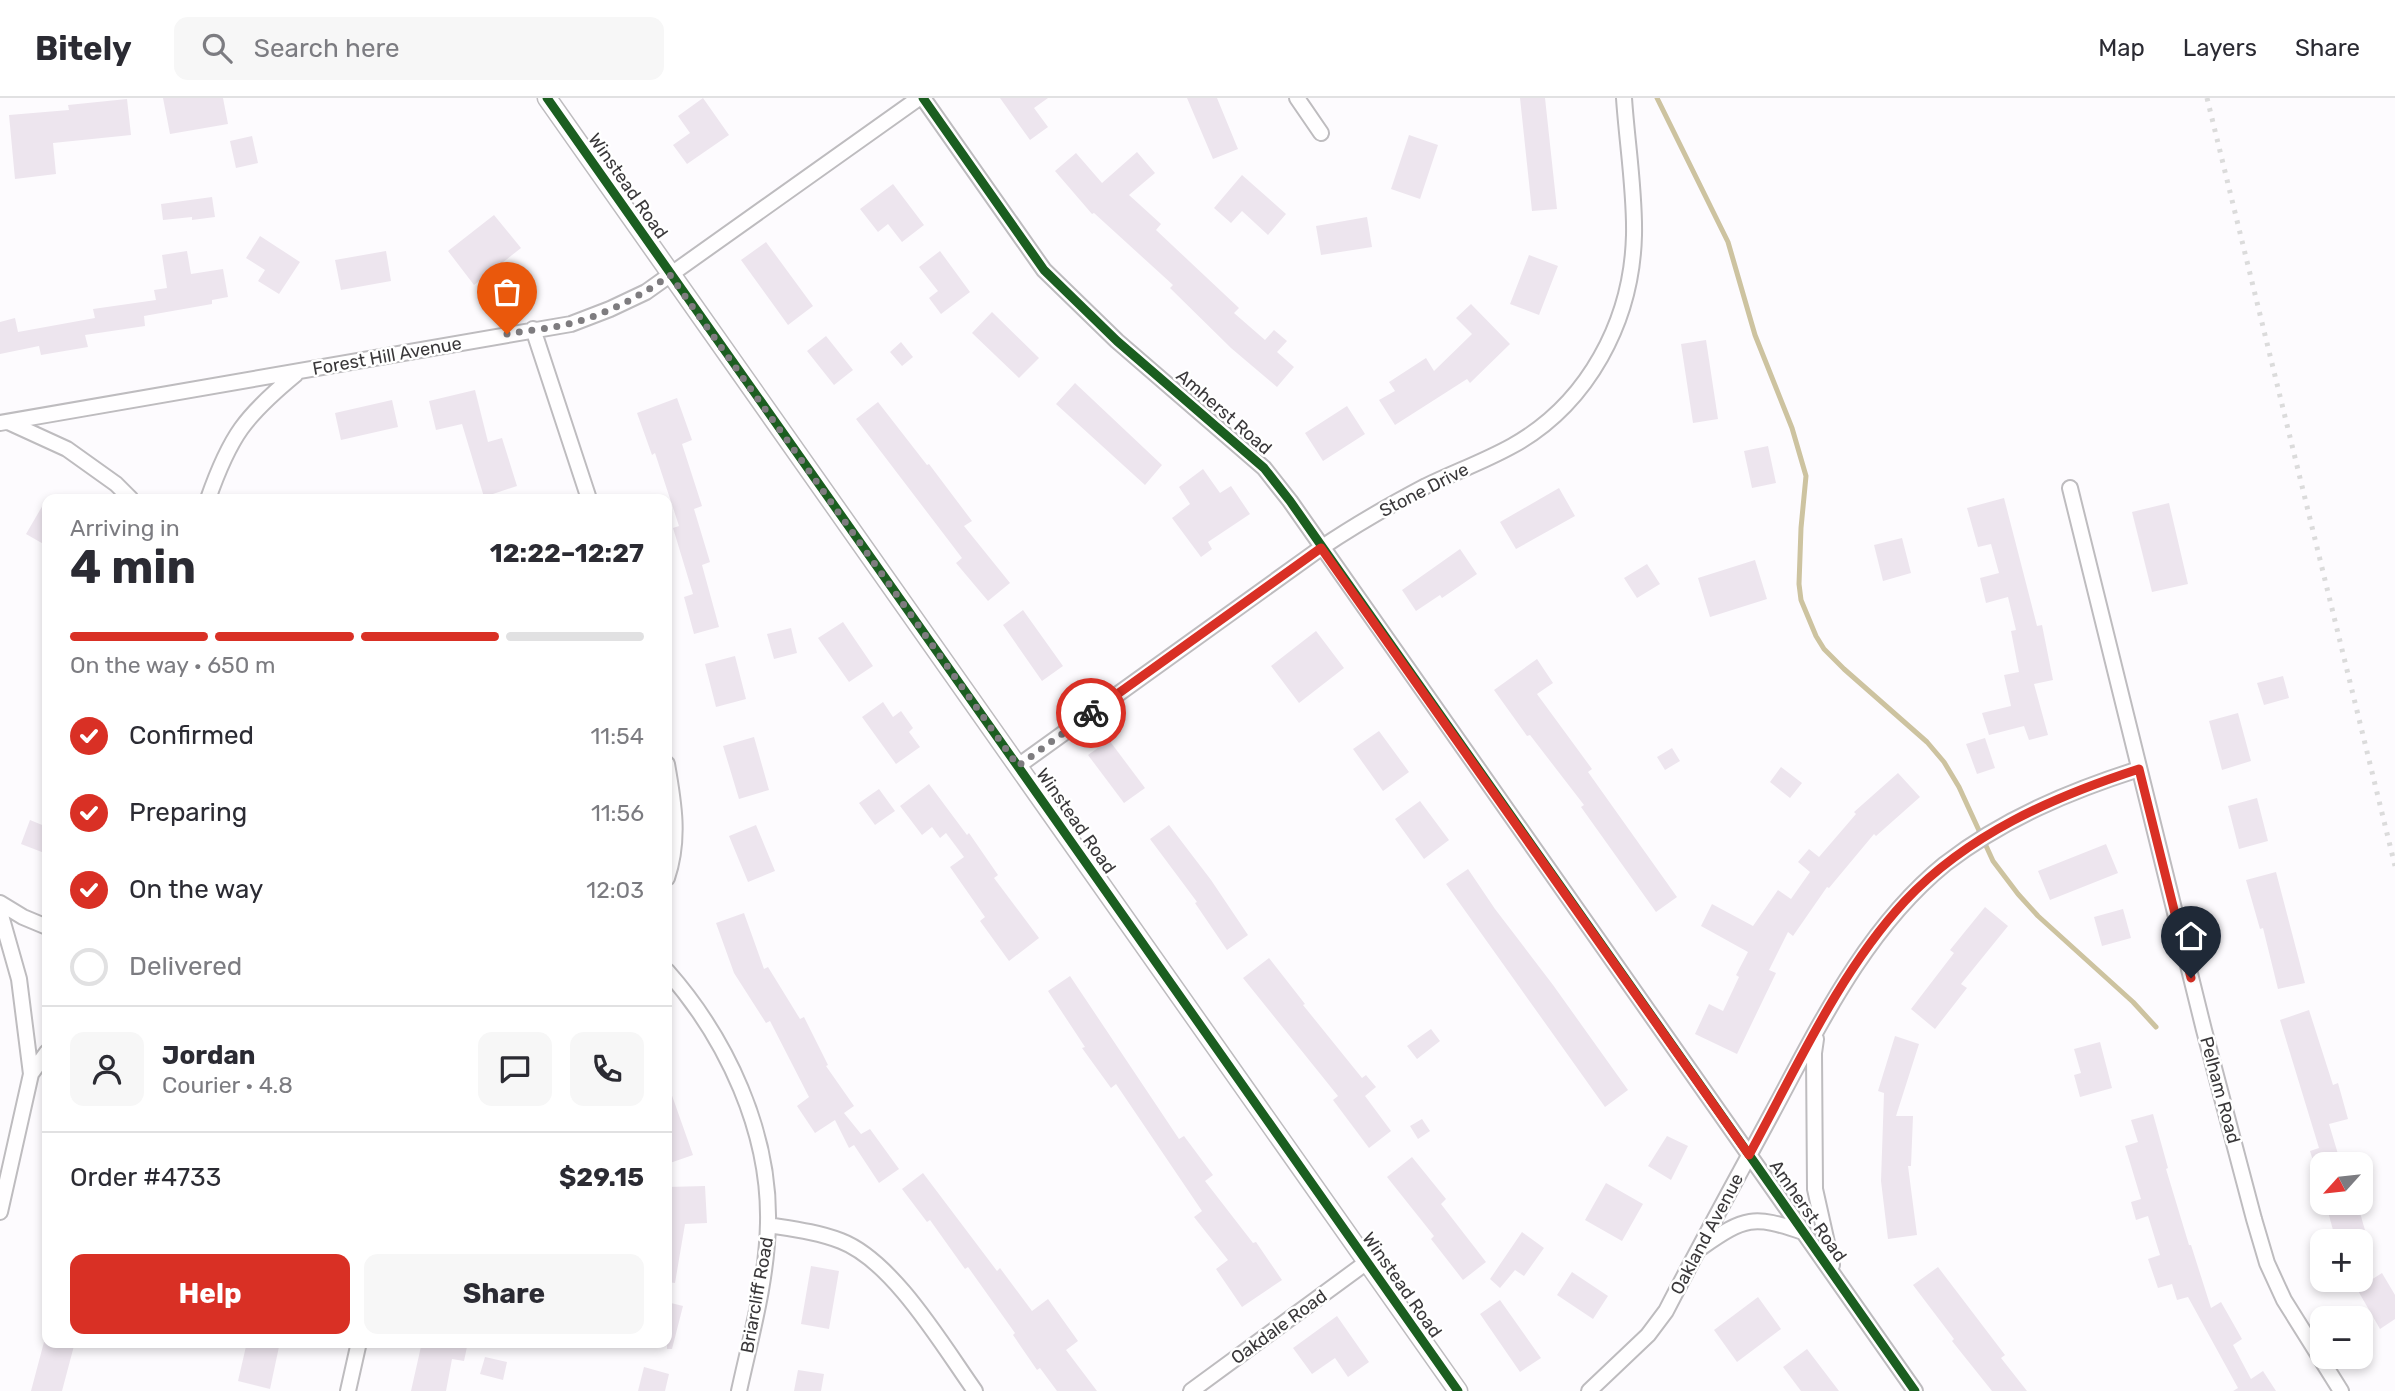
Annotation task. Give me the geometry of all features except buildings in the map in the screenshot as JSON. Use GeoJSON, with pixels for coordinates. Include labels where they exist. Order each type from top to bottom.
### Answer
{"type":"FeatureCollection","features":[{"type":"Feature","properties":{"kind":"street","name":"Winstead Road"},"geometry":{"type":"LineString","coordinates":[[547,98],[1458,1391]]}},
{"type":"Feature","properties":{"kind":"street","name":"Forest Hill Avenue"},"geometry":{"type":"LineString","coordinates":[[4,422],[571,324],[646,292],[921,98]]}},
{"type":"Feature","properties":{"kind":"street","name":"Amherst Road"},"geometry":{"type":"LineString","coordinates":[[921,98],[1044,270],[1116,341],[1264,468],[1915,1391]]}},
{"type":"Feature","properties":{"kind":"street"},"geometry":{"type":"LineString","coordinates":[[1297,98],[1321,133]]}},
{"type":"Feature","properties":{"kind":"street","name":"Stone Drive"},"geometry":{"type":"LineString","coordinates":[[1018,766],[1321,548],[1408,496],[1514,445],[1549,421],[1575,394],[1600,361],[1613,335],[1624,304],[1631,271],[1634,234],[1624,98]]}},
{"type":"Feature","properties":{"kind":"street"},"geometry":{"type":"LineString","coordinates":[[533,330],[587,494]]}},
{"type":"Feature","properties":{"kind":"street"},"geometry":{"type":"LineString","coordinates":[[210,494],[229,444],[243,424],[263,401],[298,372]]}},
{"type":"Feature","properties":{"kind":"street"},"geometry":{"type":"LineString","coordinates":[[4,422],[67,449],[126,494]]}},
{"type":"Feature","properties":{"kind":"street","name":"Pelham Road"},"geometry":{"type":"LineString","coordinates":[[2070,488],[2204,1030],[2267,1263],[2302,1332],[2341,1391]]}},
{"type":"Feature","properties":{"kind":"street","name":"Oakland Avenue"},"geometry":{"type":"LineString","coordinates":[[1589,1391],[1648,1335],[1666,1311],[1817,1030],[1851,972],[1906,900],[1945,865],[1989,833],[2085,786],[2139,769]]}},
{"type":"Feature","properties":{"kind":"street"},"geometry":{"type":"LineString","coordinates":[[672,790],[675,806],[675,843],[672,856]]}},
{"type":"Feature","properties":{"kind":"street"},"geometry":{"type":"LineString","coordinates":[[0,902],[23,917],[42,925]]}},
{"type":"Feature","properties":{"kind":"street"},"geometry":{"type":"LineString","coordinates":[[0,912],[19,979],[31,1074],[0,1212]]}},
{"type":"Feature","properties":{"kind":"street","name":"Briarcliff Road"},"geometry":{"type":"LineString","coordinates":[[672,978],[712,1035],[741,1090],[760,1140],[767,1185],[768,1225],[760,1295],[739,1391]]}},
{"type":"Feature","properties":{"kind":"street"},"geometry":{"type":"LineString","coordinates":[[1817,1030],[1814,1053],[1815,1189],[1826,1247],[1835,1277]]}},
{"type":"Feature","properties":{"kind":"street"},"geometry":{"type":"LineString","coordinates":[[31,1074],[42,1059]]}},
{"type":"Feature","properties":{"kind":"street"},"geometry":{"type":"LineString","coordinates":[[1697,1250],[1740,1223],[1755,1220],[1803,1232]]}},
{"type":"Feature","properties":{"kind":"street"},"geometry":{"type":"LineString","coordinates":[[768,1225],[843,1241],[873,1260],[899,1286],[975,1391]]}},
{"type":"Feature","properties":{"kind":"street","name":"Oakdale Road"},"geometry":{"type":"LineString","coordinates":[[1191,1391],[1367,1262]]}},
{"type":"Feature","properties":{"kind":"street"},"geometry":{"type":"LineString","coordinates":[[348,1391],[358,1348]]}},
{"type":"Feature","properties":{"kind":"waterway"},"geometry":{"type":"LineString","coordinates":[[1657,98],[1728,242],[1755,335],[1792,428],[1806,476],[1799,584],[1801,600],[1816,636],[1824,649],[1844,669],[1927,742],[1944,762],[1959,787],[1993,861],[2018,894],[2156,1027]]}},
{"type":"Feature","properties":{"kind":"railway"},"geometry":{"type":"LineString","coordinates":[[2207,98],[2395,866]]}},
{"type":"Feature","properties":{"kind":"cycle path"},"geometry":{"type":"LineString","coordinates":[[547,98],[1458,1391]]}},
{"type":"Feature","properties":{"kind":"cycle path"},"geometry":{"type":"LineString","coordinates":[[923,98],[1044,270],[1117,341],[1264,468],[1290,501],[1915,1391]]}},
{"type":"Feature","properties":{"kind":"way so far"},"geometry":{"type":"LineString","coordinates":[[507,334],[571,324],[646,292],[670,275],[1018,766],[1091,713]]}},
{"type":"Feature","properties":{"kind":"route"},"geometry":{"type":"LineString","coordinates":[[1091,713],[1321,548],[1749,1155],[1851,972],[1906,900],[1945,865],[1989,833],[2085,786],[2139,769],[2191,978]]}}]}
